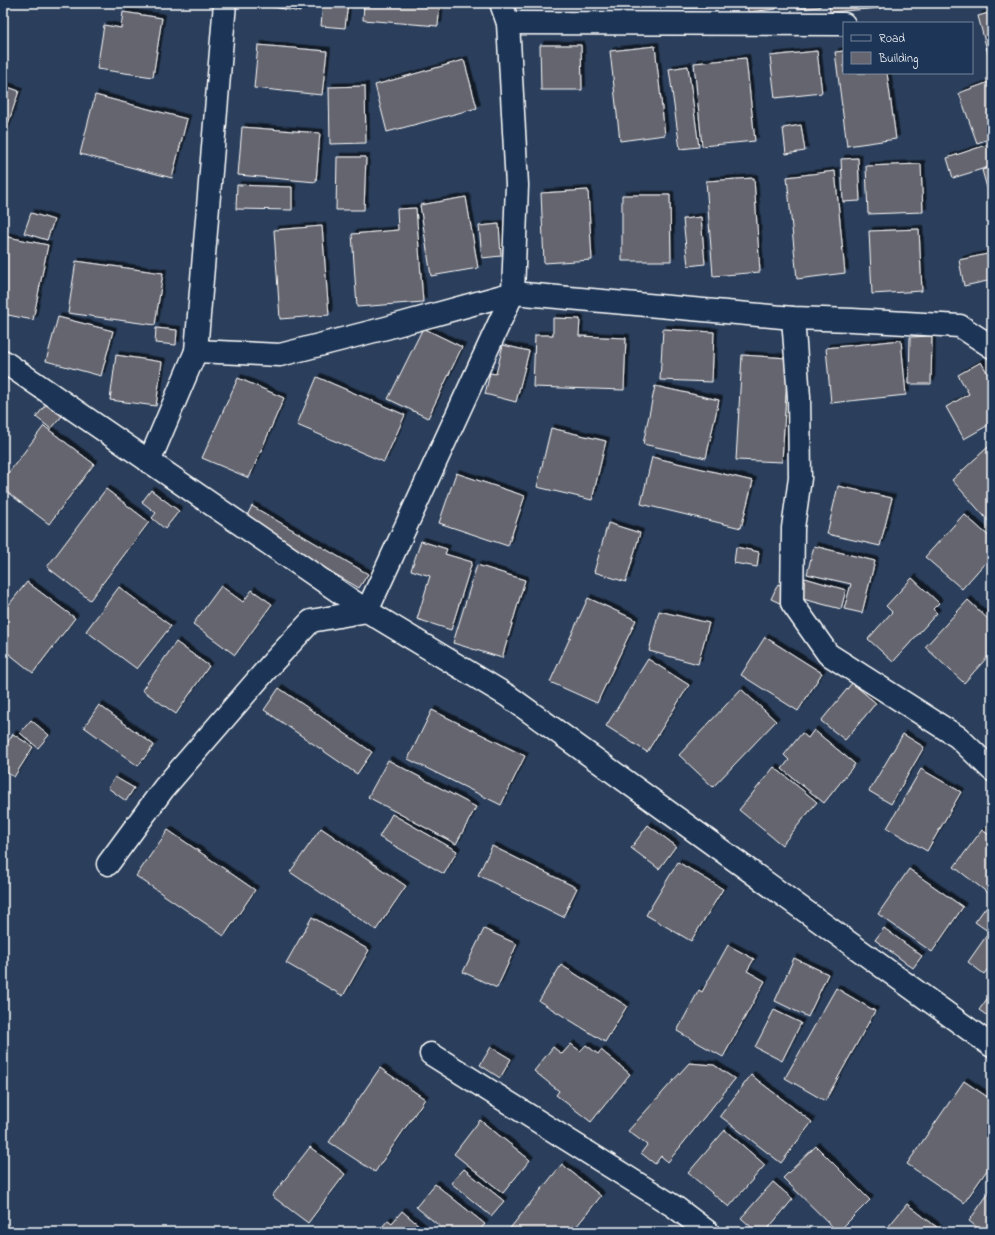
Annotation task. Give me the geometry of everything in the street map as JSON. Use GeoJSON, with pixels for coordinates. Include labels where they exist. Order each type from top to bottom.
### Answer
{"type":"FeatureCollection","features":[{"type":"Feature","properties":{"kind":"street"},"geometry":{"type":"LineString","coordinates":[[150,462],[196,351],[225,3]]}},
{"type":"Feature","properties":{"kind":"street"},"geometry":{"type":"LineString","coordinates":[[367,611],[513,293],[518,186],[504,13],[843,24]]}},
{"type":"Feature","properties":{"kind":"street"},"geometry":{"type":"LineString","coordinates":[[196,351],[280,355],[513,293],[793,318],[960,326],[992,348]]}},
{"type":"Feature","properties":{"kind":"street"},"geometry":{"type":"LineString","coordinates":[[793,318],[799,397],[800,478],[793,528],[792,603],[828,654],[958,737],[992,770]]}},
{"type":"Feature","properties":{"kind":"street"},"geometry":{"type":"LineString","coordinates":[[3,362],[367,611],[508,696],[992,1046]]}},
{"type":"Feature","properties":{"kind":"street"},"geometry":{"type":"LineString","coordinates":[[108,864],[164,788],[273,662],[311,621],[367,611]]}},
{"type":"Feature","properties":{"kind":"street"},"geometry":{"type":"LineString","coordinates":[[431,1054],[675,1207],[708,1232]]}},
{"type":"Feature","properties":{"kind":"building"},"geometry":{"type":"Polygon","coordinates":[[[252,3],[301,3],[300,12],[252,3]]]}},
{"type":"Feature","properties":{"kind":"building"},"geometry":{"type":"Polygon","coordinates":[[[323,3],[348,3],[345,28],[321,26],[323,3]]]}},
{"type":"Feature","properties":{"kind":"building"},"geometry":{"type":"Polygon","coordinates":[[[364,3],[440,3],[438,26],[363,20],[364,3]]]}},
{"type":"Feature","properties":{"kind":"building"},"geometry":{"type":"Polygon","coordinates":[[[511,3],[547,3],[546,5],[511,3]]]}},
{"type":"Feature","properties":{"kind":"building"},"geometry":{"type":"Polygon","coordinates":[[[685,3],[706,3],[706,8],[685,8],[685,3]]]}},
{"type":"Feature","properties":{"kind":"building"},"geometry":{"type":"Polygon","coordinates":[[[747,3],[775,3],[776,9],[748,12],[747,3]]]}},
{"type":"Feature","properties":{"kind":"building"},"geometry":{"type":"Polygon","coordinates":[[[797,3],[820,3],[820,7],[797,9],[797,3]]]}},
{"type":"Feature","properties":{"kind":"building"},"geometry":{"type":"Polygon","coordinates":[[[829,3],[882,3],[882,8],[830,12],[829,3]]]}},
{"type":"Feature","properties":{"kind":"building"},"geometry":{"type":"Polygon","coordinates":[[[123,12],[162,18],[153,77],[97,69],[104,25],[121,28],[123,12]]]}},
{"type":"Feature","properties":{"kind":"building"},"geometry":{"type":"Polygon","coordinates":[[[992,12],[992,65],[991,65],[978,16],[992,12]]]}},
{"type":"Feature","properties":{"kind":"building"},"geometry":{"type":"Polygon","coordinates":[[[258,45],[327,51],[322,95],[254,88],[258,45]]]}},
{"type":"Feature","properties":{"kind":"building"},"geometry":{"type":"Polygon","coordinates":[[[540,45],[581,45],[582,90],[541,90],[540,45]]]}},
{"type":"Feature","properties":{"kind":"building"},"geometry":{"type":"Polygon","coordinates":[[[655,46],[665,135],[620,141],[610,51],[655,46]]]}},
{"type":"Feature","properties":{"kind":"building"},"geometry":{"type":"Polygon","coordinates":[[[817,51],[822,93],[775,98],[770,56],[817,51]]]}},
{"type":"Feature","properties":{"kind":"building"},"geometry":{"type":"Polygon","coordinates":[[[843,51],[843,74],[887,74],[896,139],[847,146],[835,52],[843,51]]]}},
{"type":"Feature","properties":{"kind":"building"},"geometry":{"type":"Polygon","coordinates":[[[746,58],[755,141],[702,146],[694,63],[746,58]]]}},
{"type":"Feature","properties":{"kind":"building"},"geometry":{"type":"Polygon","coordinates":[[[464,60],[477,108],[387,132],[375,85],[464,60]]]}},
{"type":"Feature","properties":{"kind":"building"},"geometry":{"type":"Polygon","coordinates":[[[688,66],[699,147],[680,149],[669,69],[688,66]]]}},
{"type":"Feature","properties":{"kind":"building"},"geometry":{"type":"Polygon","coordinates":[[[992,81],[992,138],[977,143],[959,93],[992,81]]]}},
{"type":"Feature","properties":{"kind":"building"},"geometry":{"type":"Polygon","coordinates":[[[5,86],[19,91],[3,139],[3,94],[5,86]]]}},
{"type":"Feature","properties":{"kind":"building"},"geometry":{"type":"Polygon","coordinates":[[[365,86],[366,143],[330,144],[329,87],[365,86]]]}},
{"type":"Feature","properties":{"kind":"building"},"geometry":{"type":"Polygon","coordinates":[[[95,95],[187,119],[172,178],[80,154],[95,95]]]}},
{"type":"Feature","properties":{"kind":"building"},"geometry":{"type":"Polygon","coordinates":[[[801,125],[805,151],[786,154],[783,128],[801,125]]]}},
{"type":"Feature","properties":{"kind":"building"},"geometry":{"type":"Polygon","coordinates":[[[242,127],[320,133],[316,182],[238,175],[242,127]]]}},
{"type":"Feature","properties":{"kind":"building"},"geometry":{"type":"Polygon","coordinates":[[[992,143],[992,166],[953,178],[947,158],[992,143]]]}},
{"type":"Feature","properties":{"kind":"building"},"geometry":{"type":"Polygon","coordinates":[[[337,157],[366,157],[364,210],[336,210],[337,157]]]}},
{"type":"Feature","properties":{"kind":"building"},"geometry":{"type":"Polygon","coordinates":[[[858,158],[860,201],[843,202],[841,159],[858,158]]]}},
{"type":"Feature","properties":{"kind":"building"},"geometry":{"type":"Polygon","coordinates":[[[921,164],[923,212],[868,214],[866,166],[921,164]]]}},
{"type":"Feature","properties":{"kind":"building"},"geometry":{"type":"Polygon","coordinates":[[[992,167],[992,206],[982,170],[992,167]]]}},
{"type":"Feature","properties":{"kind":"building"},"geometry":{"type":"Polygon","coordinates":[[[835,171],[845,273],[797,279],[787,177],[835,171]]]}},
{"type":"Feature","properties":{"kind":"building"},"geometry":{"type":"Polygon","coordinates":[[[754,178],[760,272],[713,276],[706,181],[754,178]]]}},
{"type":"Feature","properties":{"kind":"building"},"geometry":{"type":"Polygon","coordinates":[[[237,185],[292,187],[292,210],[236,209],[237,185]]]}},
{"type":"Feature","properties":{"kind":"building"},"geometry":{"type":"Polygon","coordinates":[[[588,190],[592,260],[544,263],[541,193],[588,190]]]}},
{"type":"Feature","properties":{"kind":"building"},"geometry":{"type":"Polygon","coordinates":[[[622,195],[670,195],[671,261],[622,261],[622,195]]]}},
{"type":"Feature","properties":{"kind":"building"},"geometry":{"type":"Polygon","coordinates":[[[466,197],[478,268],[431,276],[420,205],[466,197]]]}},
{"type":"Feature","properties":{"kind":"building"},"geometry":{"type":"Polygon","coordinates":[[[416,208],[423,302],[357,307],[352,234],[398,230],[397,209],[416,208]]]}},
{"type":"Feature","properties":{"kind":"building"},"geometry":{"type":"Polygon","coordinates":[[[31,213],[54,220],[47,240],[24,233],[31,213]]]}},
{"type":"Feature","properties":{"kind":"building"},"geometry":{"type":"Polygon","coordinates":[[[701,217],[705,264],[688,266],[683,219],[701,217]]]}},
{"type":"Feature","properties":{"kind":"building"},"geometry":{"type":"Polygon","coordinates":[[[499,224],[501,256],[482,258],[479,226],[499,224]]]}},
{"type":"Feature","properties":{"kind":"building"},"geometry":{"type":"Polygon","coordinates":[[[322,226],[329,315],[280,319],[274,230],[322,226]]]}},
{"type":"Feature","properties":{"kind":"building"},"geometry":{"type":"Polygon","coordinates":[[[919,229],[922,291],[872,294],[869,231],[919,229]]]}},
{"type":"Feature","properties":{"kind":"building"},"geometry":{"type":"Polygon","coordinates":[[[3,236],[48,245],[33,320],[3,314],[3,236]]]}},
{"type":"Feature","properties":{"kind":"building"},"geometry":{"type":"Polygon","coordinates":[[[992,253],[992,280],[964,286],[959,260],[992,253]]]}},
{"type":"Feature","properties":{"kind":"building"},"geometry":{"type":"Polygon","coordinates":[[[76,261],[163,273],[155,325],[68,313],[76,261]]]}},
{"type":"Feature","properties":{"kind":"building"},"geometry":{"type":"Polygon","coordinates":[[[58,317],[113,331],[101,376],[46,361],[58,317]]]}},
{"type":"Feature","properties":{"kind":"building"},"geometry":{"type":"Polygon","coordinates":[[[553,318],[580,319],[579,336],[626,338],[624,390],[533,387],[535,335],[553,335],[553,318]]]}},
{"type":"Feature","properties":{"kind":"building"},"geometry":{"type":"Polygon","coordinates":[[[156,328],[177,330],[176,345],[155,343],[156,328]]]}},
{"type":"Feature","properties":{"kind":"building"},"geometry":{"type":"Polygon","coordinates":[[[423,328],[462,347],[428,418],[388,399],[423,328]]]}},
{"type":"Feature","properties":{"kind":"building"},"geometry":{"type":"Polygon","coordinates":[[[663,329],[714,332],[712,382],[660,380],[663,329]]]}},
{"type":"Feature","properties":{"kind":"building"},"geometry":{"type":"Polygon","coordinates":[[[932,336],[931,384],[909,384],[910,337],[932,336]]]}},
{"type":"Feature","properties":{"kind":"building"},"geometry":{"type":"Polygon","coordinates":[[[901,340],[906,395],[831,403],[826,348],[901,340]]]}},
{"type":"Feature","properties":{"kind":"building"},"geometry":{"type":"Polygon","coordinates":[[[503,345],[529,351],[516,402],[485,394],[490,373],[496,374],[503,345]]]}},
{"type":"Feature","properties":{"kind":"building"},"geometry":{"type":"Polygon","coordinates":[[[116,355],[162,362],[156,406],[110,400],[116,355]]]}},
{"type":"Feature","properties":{"kind":"building"},"geometry":{"type":"Polygon","coordinates":[[[742,355],[788,358],[782,462],[736,460],[742,355]]]}},
{"type":"Feature","properties":{"kind":"building"},"geometry":{"type":"Polygon","coordinates":[[[981,362],[992,381],[992,423],[964,439],[946,407],[969,394],[958,375],[981,362]]]}},
{"type":"Feature","properties":{"kind":"building"},"geometry":{"type":"Polygon","coordinates":[[[317,377],[405,415],[384,462],[297,425],[317,377]]]}},
{"type":"Feature","properties":{"kind":"building"},"geometry":{"type":"Polygon","coordinates":[[[238,378],[284,398],[249,478],[202,458],[238,378]]]}},
{"type":"Feature","properties":{"kind":"building"},"geometry":{"type":"Polygon","coordinates":[[[655,386],[719,400],[706,458],[643,444],[655,386]]]}},
{"type":"Feature","properties":{"kind":"building"},"geometry":{"type":"Polygon","coordinates":[[[47,403],[62,416],[51,429],[36,417],[47,403]]]}},
{"type":"Feature","properties":{"kind":"building"},"geometry":{"type":"Polygon","coordinates":[[[44,426],[94,464],[49,524],[3,489],[3,480],[44,426]]]}},
{"type":"Feature","properties":{"kind":"building"},"geometry":{"type":"Polygon","coordinates":[[[551,428],[606,441],[592,500],[537,487],[551,428]]]}},
{"type":"Feature","properties":{"kind":"building"},"geometry":{"type":"Polygon","coordinates":[[[988,447],[992,451],[992,525],[952,480],[988,447]]]}},
{"type":"Feature","properties":{"kind":"building"},"geometry":{"type":"Polygon","coordinates":[[[652,457],[753,481],[741,528],[641,504],[652,457]]]}},
{"type":"Feature","properties":{"kind":"building"},"geometry":{"type":"Polygon","coordinates":[[[456,473],[525,496],[508,546],[439,523],[456,473]]]}},
{"type":"Feature","properties":{"kind":"building"},"geometry":{"type":"Polygon","coordinates":[[[838,486],[892,498],[880,546],[827,534],[838,486]]]}},
{"type":"Feature","properties":{"kind":"building"},"geometry":{"type":"Polygon","coordinates":[[[106,489],[149,522],[90,600],[47,567],[106,489]]]}},
{"type":"Feature","properties":{"kind":"building"},"geometry":{"type":"Polygon","coordinates":[[[151,490],[179,511],[165,529],[152,518],[156,513],[142,502],[151,490]]]}},
{"type":"Feature","properties":{"kind":"building"},"geometry":{"type":"Polygon","coordinates":[[[252,506],[368,574],[359,588],[244,521],[252,506]]]}},
{"type":"Feature","properties":{"kind":"building"},"geometry":{"type":"Polygon","coordinates":[[[964,514],[992,539],[992,555],[962,589],[925,557],[964,514]]]}},
{"type":"Feature","properties":{"kind":"building"},"geometry":{"type":"Polygon","coordinates":[[[608,523],[640,533],[626,582],[594,572],[608,523]]]}},
{"type":"Feature","properties":{"kind":"building"},"geometry":{"type":"Polygon","coordinates":[[[421,541],[447,549],[445,554],[472,562],[451,630],[417,619],[430,576],[411,570],[421,541]]]}},
{"type":"Feature","properties":{"kind":"building"},"geometry":{"type":"Polygon","coordinates":[[[814,546],[875,561],[862,613],[844,609],[851,584],[807,574],[814,546]]]}},
{"type":"Feature","properties":{"kind":"building"},"geometry":{"type":"Polygon","coordinates":[[[736,547],[759,552],[757,567],[734,563],[736,547]]]}},
{"type":"Feature","properties":{"kind":"building"},"geometry":{"type":"Polygon","coordinates":[[[477,565],[525,580],[502,658],[453,643],[477,565]]]}},
{"type":"Feature","properties":{"kind":"building"},"geometry":{"type":"Polygon","coordinates":[[[805,578],[846,590],[841,609],[799,598],[805,578]]]}},
{"type":"Feature","properties":{"kind":"building"},"geometry":{"type":"Polygon","coordinates":[[[912,578],[939,603],[933,609],[937,613],[893,662],[868,639],[892,612],[886,606],[912,578]]]}},
{"type":"Feature","properties":{"kind":"building"},"geometry":{"type":"Polygon","coordinates":[[[27,582],[75,618],[33,673],[3,649],[3,612],[27,582]]]}},
{"type":"Feature","properties":{"kind":"building"},"geometry":{"type":"Polygon","coordinates":[[[778,584],[791,590],[784,605],[771,599],[778,584]]]}},
{"type":"Feature","properties":{"kind":"building"},"geometry":{"type":"Polygon","coordinates":[[[221,586],[243,602],[252,590],[272,604],[235,655],[193,624],[221,586]]]}},
{"type":"Feature","properties":{"kind":"building"},"geometry":{"type":"Polygon","coordinates":[[[119,587],[171,626],[137,669],[86,631],[119,587]]]}},
{"type":"Feature","properties":{"kind":"building"},"geometry":{"type":"Polygon","coordinates":[[[588,598],[636,620],[597,703],[550,682],[588,598]]]}},
{"type":"Feature","properties":{"kind":"building"},"geometry":{"type":"Polygon","coordinates":[[[968,600],[992,623],[992,652],[964,683],[925,647],[968,600]]]}},
{"type":"Feature","properties":{"kind":"building"},"geometry":{"type":"Polygon","coordinates":[[[659,611],[709,623],[698,664],[649,651],[659,611]]]}},
{"type":"Feature","properties":{"kind":"building"},"geometry":{"type":"Polygon","coordinates":[[[765,637],[822,673],[798,711],[741,675],[765,637]]]}},
{"type":"Feature","properties":{"kind":"building"},"geometry":{"type":"Polygon","coordinates":[[[176,642],[209,666],[176,714],[142,690],[176,642]]]}},
{"type":"Feature","properties":{"kind":"building"},"geometry":{"type":"Polygon","coordinates":[[[648,659],[689,685],[647,752],[606,726],[648,659]]]}},
{"type":"Feature","properties":{"kind":"building"},"geometry":{"type":"Polygon","coordinates":[[[852,683],[876,703],[845,740],[821,721],[852,683]]]}},
{"type":"Feature","properties":{"kind":"building"},"geometry":{"type":"Polygon","coordinates":[[[279,688],[372,752],[357,774],[264,710],[279,688]]]}},
{"type":"Feature","properties":{"kind":"building"},"geometry":{"type":"Polygon","coordinates":[[[741,689],[776,721],[713,787],[679,755],[741,689]]]}},
{"type":"Feature","properties":{"kind":"building"},"geometry":{"type":"Polygon","coordinates":[[[99,705],[154,745],[138,766],[84,727],[99,705]]]}},
{"type":"Feature","properties":{"kind":"building"},"geometry":{"type":"Polygon","coordinates":[[[432,710],[525,756],[501,805],[408,759],[432,710]]]}},
{"type":"Feature","properties":{"kind":"building"},"geometry":{"type":"Polygon","coordinates":[[[31,720],[49,735],[38,748],[20,733],[31,720]]]}},
{"type":"Feature","properties":{"kind":"building"},"geometry":{"type":"Polygon","coordinates":[[[814,730],[855,764],[824,803],[782,769],[789,760],[784,755],[802,733],[808,738],[814,730]]]}},
{"type":"Feature","properties":{"kind":"building"},"geometry":{"type":"Polygon","coordinates":[[[13,734],[33,747],[14,777],[3,770],[3,749],[13,734]]]}},
{"type":"Feature","properties":{"kind":"building"},"geometry":{"type":"Polygon","coordinates":[[[903,734],[924,747],[891,804],[869,791],[903,734]]]}},
{"type":"Feature","properties":{"kind":"building"},"geometry":{"type":"Polygon","coordinates":[[[388,760],[476,807],[456,844],[368,797],[388,760]]]}},
{"type":"Feature","properties":{"kind":"building"},"geometry":{"type":"Polygon","coordinates":[[[774,767],[817,802],[782,845],[739,810],[774,767]]]}},
{"type":"Feature","properties":{"kind":"building"},"geometry":{"type":"Polygon","coordinates":[[[921,769],[961,792],[927,851],[887,828],[921,769]]]}},
{"type":"Feature","properties":{"kind":"building"},"geometry":{"type":"Polygon","coordinates":[[[115,777],[134,788],[126,801],[108,788],[115,777]]]}},
{"type":"Feature","properties":{"kind":"building"},"geometry":{"type":"Polygon","coordinates":[[[392,814],[457,851],[444,874],[379,837],[392,814]]]}},
{"type":"Feature","properties":{"kind":"building"},"geometry":{"type":"Polygon","coordinates":[[[648,825],[676,846],[659,869],[631,848],[648,825]]]}},
{"type":"Feature","properties":{"kind":"building"},"geometry":{"type":"Polygon","coordinates":[[[321,828],[406,886],[376,930],[290,872],[321,828]]]}},
{"type":"Feature","properties":{"kind":"building"},"geometry":{"type":"Polygon","coordinates":[[[168,830],[255,890],[224,936],[136,876],[168,830]]]}},
{"type":"Feature","properties":{"kind":"building"},"geometry":{"type":"Polygon","coordinates":[[[982,830],[992,837],[992,896],[954,867],[982,830]]]}},
{"type":"Feature","properties":{"kind":"building"},"geometry":{"type":"Polygon","coordinates":[[[492,846],[577,888],[563,917],[478,875],[492,846]]]}},
{"type":"Feature","properties":{"kind":"building"},"geometry":{"type":"Polygon","coordinates":[[[678,862],[723,889],[691,941],[646,915],[678,862]]]}},
{"type":"Feature","properties":{"kind":"building"},"geometry":{"type":"Polygon","coordinates":[[[909,869],[963,907],[932,952],[878,914],[909,869]]]}},
{"type":"Feature","properties":{"kind":"building"},"geometry":{"type":"Polygon","coordinates":[[[986,907],[992,912],[992,934],[975,922],[986,907]]]}},
{"type":"Feature","properties":{"kind":"building"},"geometry":{"type":"Polygon","coordinates":[[[312,917],[369,950],[343,996],[286,963],[312,917]]]}},
{"type":"Feature","properties":{"kind":"building"},"geometry":{"type":"Polygon","coordinates":[[[884,928],[922,956],[913,968],[875,940],[884,928]]]}},
{"type":"Feature","properties":{"kind":"building"},"geometry":{"type":"Polygon","coordinates":[[[484,929],[517,944],[497,988],[463,972],[484,929]]]}},
{"type":"Feature","properties":{"kind":"building"},"geometry":{"type":"Polygon","coordinates":[[[987,935],[992,938],[992,963],[984,974],[968,962],[987,935]]]}},
{"type":"Feature","properties":{"kind":"building"},"geometry":{"type":"Polygon","coordinates":[[[728,945],[754,959],[747,971],[765,981],[723,1057],[677,1031],[699,990],[702,992],[728,945]]]}},
{"type":"Feature","properties":{"kind":"building"},"geometry":{"type":"Polygon","coordinates":[[[794,958],[828,974],[808,1017],[775,1001],[794,958]]]}},
{"type":"Feature","properties":{"kind":"building"},"geometry":{"type":"Polygon","coordinates":[[[561,965],[627,1006],[605,1042],[539,1001],[561,965]]]}},
{"type":"Feature","properties":{"kind":"building"},"geometry":{"type":"Polygon","coordinates":[[[836,988],[875,1011],[825,1101],[785,1078],[836,988]]]}},
{"type":"Feature","properties":{"kind":"building"},"geometry":{"type":"Polygon","coordinates":[[[992,992],[992,1019],[979,1010],[992,992]]]}},
{"type":"Feature","properties":{"kind":"building"},"geometry":{"type":"Polygon","coordinates":[[[774,1010],[801,1023],[782,1061],[755,1047],[774,1010]]]}},
{"type":"Feature","properties":{"kind":"building"},"geometry":{"type":"Polygon","coordinates":[[[571,1044],[580,1051],[586,1045],[598,1054],[601,1050],[630,1074],[591,1122],[556,1095],[559,1091],[534,1071],[553,1047],[562,1054],[571,1044]]]}},
{"type":"Feature","properties":{"kind":"building"},"geometry":{"type":"Polygon","coordinates":[[[491,1047],[511,1059],[500,1078],[480,1065],[491,1047]]]}},
{"type":"Feature","properties":{"kind":"building"},"geometry":{"type":"Polygon","coordinates":[[[689,1063],[714,1065],[735,1079],[668,1162],[661,1156],[655,1164],[641,1153],[647,1145],[628,1131],[689,1063]]]}},
{"type":"Feature","properties":{"kind":"building"},"geometry":{"type":"Polygon","coordinates":[[[380,1068],[425,1099],[375,1172],[329,1142],[380,1068]]]}},
{"type":"Feature","properties":{"kind":"building"},"geometry":{"type":"Polygon","coordinates":[[[751,1075],[812,1122],[781,1163],[720,1116],[751,1075]]]}},
{"type":"Feature","properties":{"kind":"building"},"geometry":{"type":"Polygon","coordinates":[[[964,1081],[992,1100],[992,1163],[964,1203],[907,1164],[964,1081]]]}},
{"type":"Feature","properties":{"kind":"building"},"geometry":{"type":"Polygon","coordinates":[[[480,1120],[530,1160],[503,1193],[454,1154],[480,1120]]]}},
{"type":"Feature","properties":{"kind":"building"},"geometry":{"type":"Polygon","coordinates":[[[725,1130],[765,1165],[729,1207],[688,1173],[725,1130]]]}},
{"type":"Feature","properties":{"kind":"building"},"geometry":{"type":"Polygon","coordinates":[[[816,1146],[870,1200],[838,1232],[783,1178],[816,1146]]]}},
{"type":"Feature","properties":{"kind":"building"},"geometry":{"type":"Polygon","coordinates":[[[310,1147],[345,1174],[308,1223],[272,1196],[310,1147]]]}},
{"type":"Feature","properties":{"kind":"building"},"geometry":{"type":"Polygon","coordinates":[[[562,1164],[601,1196],[572,1232],[507,1232],[562,1164]]]}},
{"type":"Feature","properties":{"kind":"building"},"geometry":{"type":"Polygon","coordinates":[[[464,1169],[504,1201],[491,1216],[451,1183],[464,1169]]]}},
{"type":"Feature","properties":{"kind":"building"},"geometry":{"type":"Polygon","coordinates":[[[773,1182],[793,1199],[765,1232],[757,1232],[741,1218],[773,1182]]]}},
{"type":"Feature","properties":{"kind":"building"},"geometry":{"type":"Polygon","coordinates":[[[435,1184],[485,1224],[478,1232],[447,1232],[416,1207],[435,1184]]]}},
{"type":"Feature","properties":{"kind":"building"},"geometry":{"type":"Polygon","coordinates":[[[990,1191],[992,1192],[992,1232],[983,1232],[969,1221],[990,1191]]]}},
{"type":"Feature","properties":{"kind":"building"},"geometry":{"type":"Polygon","coordinates":[[[907,1204],[938,1228],[935,1232],[884,1232],[907,1204]]]}},
{"type":"Feature","properties":{"kind":"building"},"geometry":{"type":"Polygon","coordinates":[[[402,1211],[427,1232],[378,1232],[388,1220],[392,1223],[402,1211]]]}}]}
